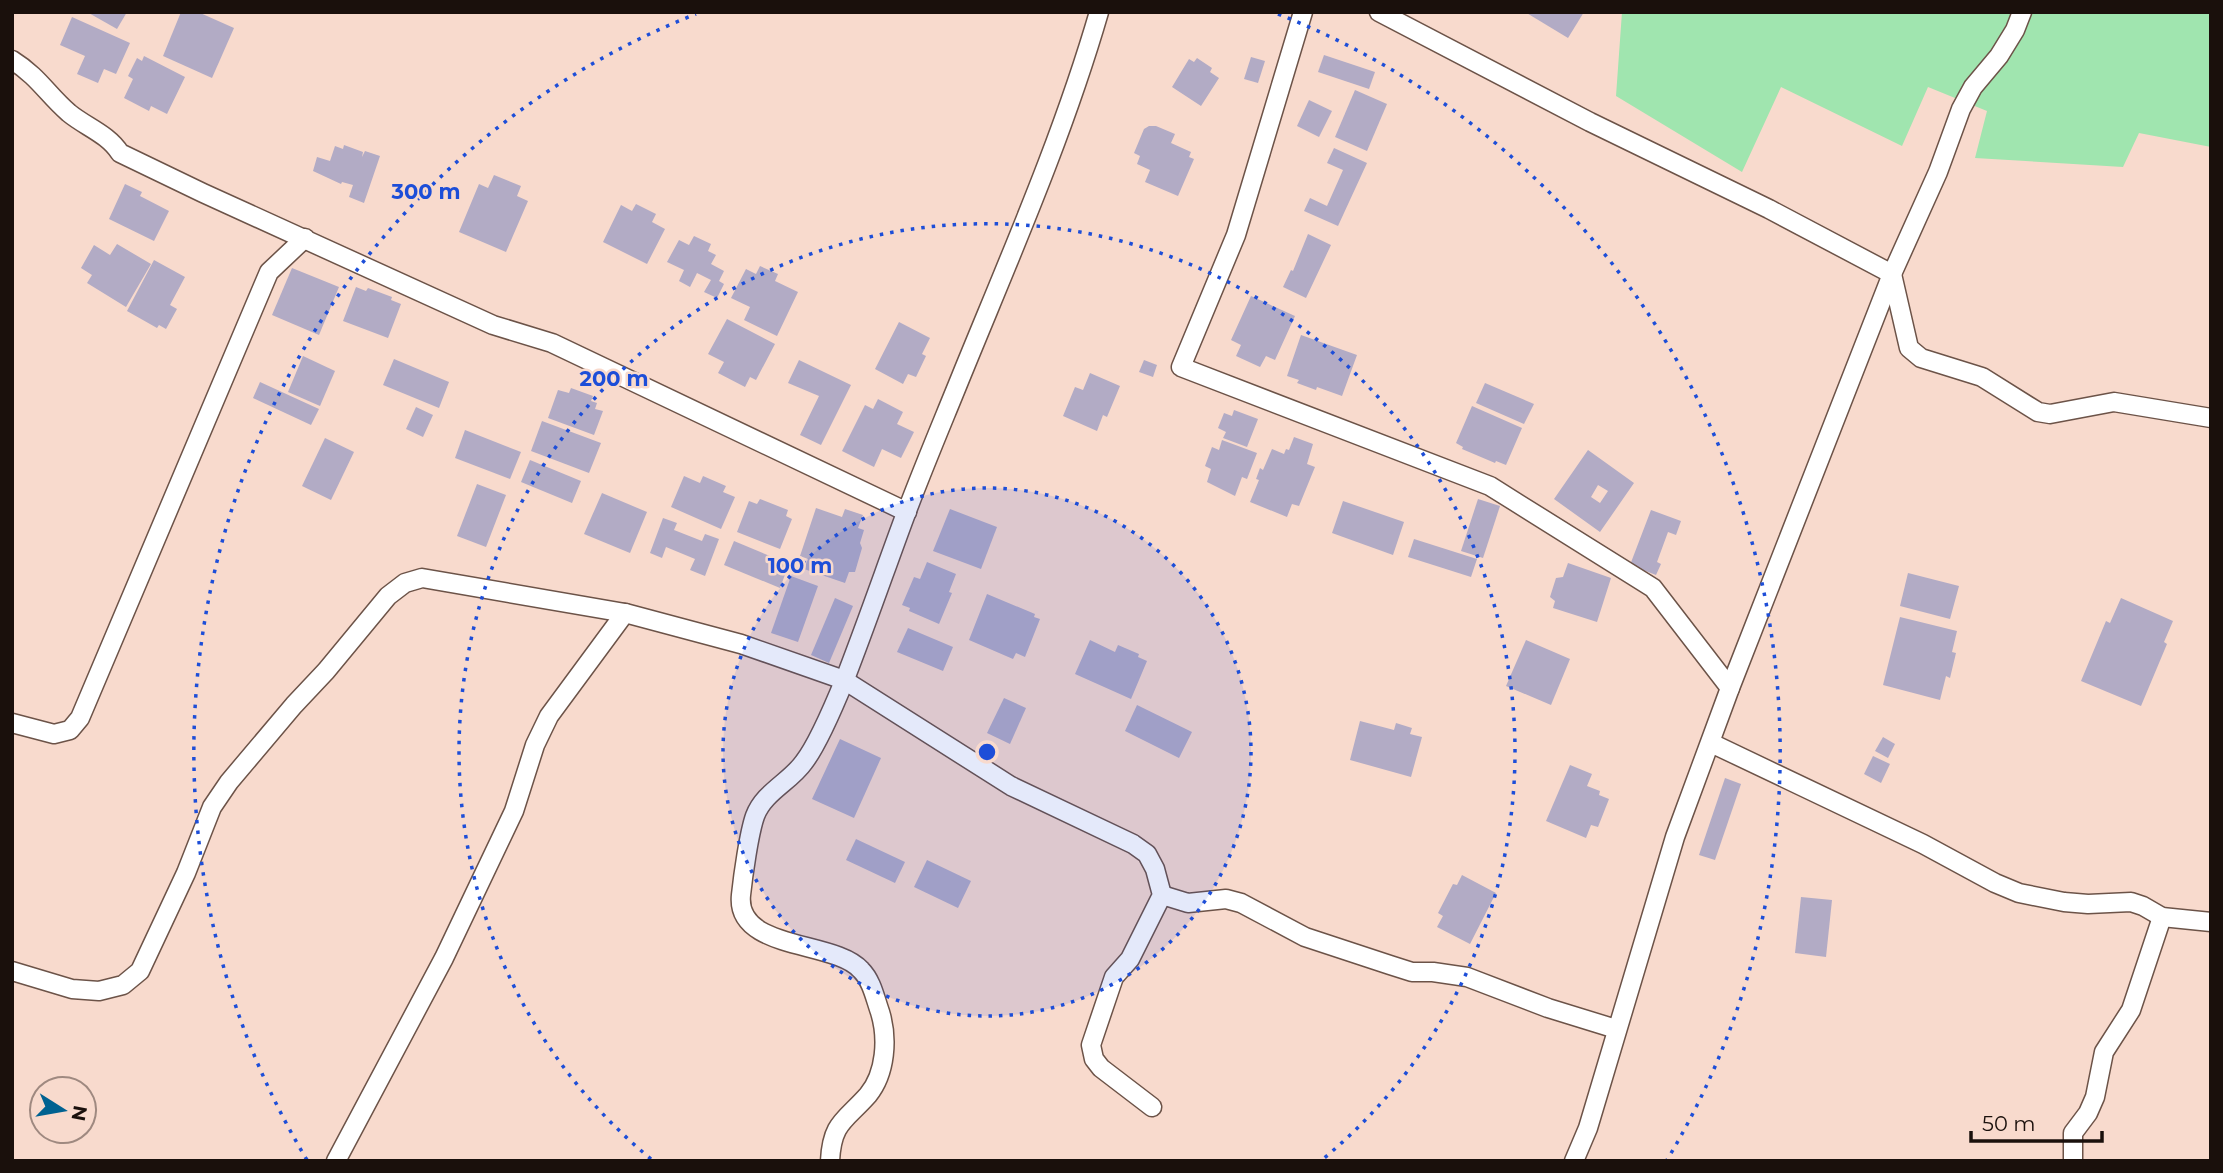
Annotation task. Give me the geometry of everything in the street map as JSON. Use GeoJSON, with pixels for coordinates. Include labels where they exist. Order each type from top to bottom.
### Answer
{"type":"FeatureCollection","features":[{"type":"Feature","properties":{"kind":"street"},"geometry":{"type":"LineString","coordinates":[[830,1161],[834,1132],[870,1092],[881,1071],[885,1052],[883,1021],[872,985],[861,969],[848,959],[777,938],[754,927],[744,917],[740,899],[755,816],[765,798],[803,764],[844,681],[906,512],[1072,103],[1099,12]]}},
{"type":"Feature","properties":{"kind":"street"},"geometry":{"type":"LineString","coordinates":[[1303,12],[1236,235],[1181,367],[1490,486],[1653,588],[1730,688]]}},
{"type":"Feature","properties":{"kind":"street"},"geometry":{"type":"LineString","coordinates":[[1379,12],[1892,274],[1909,348],[1921,358],[1982,377],[2038,412],[2050,414],[2114,402],[2211,418]]}},
{"type":"Feature","properties":{"kind":"street"},"geometry":{"type":"LineString","coordinates":[[1574,1161],[1588,1128],[1615,1029],[1675,837],[1730,688],[1892,274],[1938,172],[1961,109],[1973,87],[1999,56],[2015,30],[2022,12]]}},
{"type":"Feature","properties":{"kind":"street"},"geometry":{"type":"LineString","coordinates":[[12,61],[41,81],[76,118],[113,141],[120,153],[493,325],[552,343],[906,512]]}},
{"type":"Feature","properties":{"kind":"street"},"geometry":{"type":"LineString","coordinates":[[12,723],[54,734],[70,730],[80,718],[269,272],[305,238]]}},
{"type":"Feature","properties":{"kind":"street"},"geometry":{"type":"LineString","coordinates":[[12,971],[72,989],[99,991],[123,985],[140,971],[186,873],[212,807],[261,743],[326,671],[388,596],[405,583],[422,578],[625,613],[741,644],[844,681],[1011,786],[1133,844],[1147,855],[1155,869],[1162,895],[1130,959],[1114,977],[1091,1045],[1094,1059],[1101,1068],[1152,1107]]}},
{"type":"Feature","properties":{"kind":"street"},"geometry":{"type":"LineString","coordinates":[[336,1161],[456,933],[514,811],[535,745],[549,716],[625,613]]}},
{"type":"Feature","properties":{"kind":"street"},"geometry":{"type":"LineString","coordinates":[[1711,743],[2019,893],[2088,904],[2131,902],[2162,917],[2211,922]]}},
{"type":"Feature","properties":{"kind":"street"},"geometry":{"type":"LineString","coordinates":[[1162,895],[1188,903],[1226,899],[1234,901],[1305,936],[1390,965],[1412,972],[1433,971],[1467,977],[1548,1008],[1615,1029]]}},
{"type":"Feature","properties":{"kind":"street"},"geometry":{"type":"LineString","coordinates":[[2073,1161],[2073,1133],[2095,1097],[2104,1052],[2131,1010],[2162,917]]}},
{"type":"Feature","properties":{"kind":"green space"},"geometry":{"type":"Polygon","coordinates":[[[1622,12],[2211,12],[2211,147],[2139,133],[2123,167],[1975,158],[1987,111],[1928,87],[1902,146],[1781,87],[1742,172],[1616,96],[1622,12]]]}},
{"type":"Feature","properties":{"kind":"building"},"geometry":{"type":"Polygon","coordinates":[[[87,12],[127,12],[117,29],[87,12]]]}},
{"type":"Feature","properties":{"kind":"building"},"geometry":{"type":"Polygon","coordinates":[[[181,12],[198,12],[234,28],[212,78],[163,56],[181,12]]]}},
{"type":"Feature","properties":{"kind":"building"},"geometry":{"type":"Polygon","coordinates":[[[1525,12],[1584,12],[1568,38],[1525,12]]]}},
{"type":"Feature","properties":{"kind":"building"},"geometry":{"type":"Polygon","coordinates":[[[72,17],[130,43],[116,74],[104,69],[98,83],[77,74],[85,56],[60,45],[72,17]]]}},
{"type":"Feature","properties":{"kind":"building"},"geometry":{"type":"Polygon","coordinates":[[[1324,55],[1375,72],[1369,89],[1318,72],[1324,55]]]}},
{"type":"Feature","properties":{"kind":"building"},"geometry":{"type":"Polygon","coordinates":[[[144,56],[185,77],[167,114],[151,106],[149,111],[124,98],[133,79],[128,76],[137,58],[142,61],[144,56]]]}},
{"type":"Feature","properties":{"kind":"building"},"geometry":{"type":"Polygon","coordinates":[[[1251,57],[1265,61],[1258,83],[1244,79],[1251,57]]]}},
{"type":"Feature","properties":{"kind":"building"},"geometry":{"type":"Polygon","coordinates":[[[1197,58],[1212,68],[1210,72],[1219,78],[1201,106],[1172,87],[1189,59],[1194,62],[1197,58]]]}},
{"type":"Feature","properties":{"kind":"building"},"geometry":{"type":"Polygon","coordinates":[[[1355,90],[1387,104],[1367,151],[1335,137],[1355,90]]]}},
{"type":"Feature","properties":{"kind":"building"},"geometry":{"type":"Polygon","coordinates":[[[1309,100],[1332,111],[1319,137],[1297,126],[1309,100]]]}},
{"type":"Feature","properties":{"kind":"building"},"geometry":{"type":"Polygon","coordinates":[[[1149,126],[1175,134],[1171,143],[1191,152],[1189,157],[1194,159],[1178,196],[1145,182],[1150,170],[1137,164],[1140,156],[1134,153],[1144,129],[1149,126]]]}},
{"type":"Feature","properties":{"kind":"building"},"geometry":{"type":"Polygon","coordinates":[[[344,145],[363,152],[362,157],[365,151],[380,156],[364,203],[349,197],[353,185],[341,184],[313,171],[317,157],[330,161],[335,146],[343,149],[344,145]]]}},
{"type":"Feature","properties":{"kind":"building"},"geometry":{"type":"Polygon","coordinates":[[[1334,148],[1367,163],[1338,226],[1304,211],[1310,198],[1327,206],[1343,170],[1327,163],[1334,148]]]}},
{"type":"Feature","properties":{"kind":"building"},"geometry":{"type":"Polygon","coordinates":[[[494,175],[521,186],[517,196],[528,201],[506,252],[459,232],[479,184],[488,188],[494,175]]]}},
{"type":"Feature","properties":{"kind":"building"},"geometry":{"type":"Polygon","coordinates":[[[125,184],[142,192],[140,196],[169,211],[154,241],[109,219],[125,184]]]}},
{"type":"Feature","properties":{"kind":"building"},"geometry":{"type":"Polygon","coordinates":[[[636,204],[656,214],[652,222],[665,229],[647,264],[603,242],[621,205],[632,211],[636,204]]]}},
{"type":"Feature","properties":{"kind":"building"},"geometry":{"type":"Polygon","coordinates":[[[1308,234],[1331,245],[1306,298],[1283,287],[1291,270],[1293,271],[1308,234]]]}},
{"type":"Feature","properties":{"kind":"building"},"geometry":{"type":"Polygon","coordinates":[[[694,236],[711,244],[708,251],[716,255],[711,264],[724,271],[719,281],[724,284],[717,298],[704,292],[711,280],[697,273],[690,287],[679,281],[684,270],[667,262],[679,240],[689,245],[694,236]]]}},
{"type":"Feature","properties":{"kind":"building"},"geometry":{"type":"Polygon","coordinates":[[[117,244],[151,264],[126,307],[87,283],[92,275],[81,268],[94,245],[110,255],[117,244]]]}},
{"type":"Feature","properties":{"kind":"building"},"geometry":{"type":"Polygon","coordinates":[[[154,260],[185,277],[170,305],[177,309],[166,329],[159,325],[157,328],[127,311],[154,260]]]}},
{"type":"Feature","properties":{"kind":"building"},"geometry":{"type":"Polygon","coordinates":[[[760,266],[778,274],[775,281],[798,292],[777,336],[744,320],[750,307],[731,298],[746,269],[756,274],[760,266]]]}},
{"type":"Feature","properties":{"kind":"building"},"geometry":{"type":"Polygon","coordinates":[[[292,268],[339,287],[319,335],[272,315],[292,268]]]}},
{"type":"Feature","properties":{"kind":"building"},"geometry":{"type":"Polygon","coordinates":[[[356,287],[366,291],[368,288],[392,297],[391,300],[401,304],[388,338],[343,321],[356,287]]]}},
{"type":"Feature","properties":{"kind":"building"},"geometry":{"type":"Polygon","coordinates":[[[1251,296],[1295,316],[1275,360],[1266,356],[1260,367],[1236,356],[1241,345],[1231,340],[1251,296]]]}},
{"type":"Feature","properties":{"kind":"building"},"geometry":{"type":"Polygon","coordinates":[[[727,319],[775,344],[756,380],[750,377],[745,387],[718,373],[724,362],[708,354],[727,319]]]}},
{"type":"Feature","properties":{"kind":"building"},"geometry":{"type":"Polygon","coordinates":[[[899,322],[930,338],[922,354],[926,356],[916,377],[908,374],[903,384],[875,369],[899,322]]]}},
{"type":"Feature","properties":{"kind":"building"},"geometry":{"type":"Polygon","coordinates":[[[1301,335],[1357,355],[1342,396],[1317,387],[1316,390],[1287,376],[1301,335]]]}},
{"type":"Feature","properties":{"kind":"building"},"geometry":{"type":"Polygon","coordinates":[[[303,356],[335,371],[320,406],[288,392],[303,356]]]}},
{"type":"Feature","properties":{"kind":"building"},"geometry":{"type":"Polygon","coordinates":[[[394,359],[449,382],[439,408],[383,385],[394,359]]]}},
{"type":"Feature","properties":{"kind":"building"},"geometry":{"type":"Polygon","coordinates":[[[799,360],[851,385],[821,445],[800,435],[819,396],[788,383],[799,360]]]}},
{"type":"Feature","properties":{"kind":"building"},"geometry":{"type":"Polygon","coordinates":[[[1144,360],[1157,365],[1153,377],[1139,372],[1144,360]]]}},
{"type":"Feature","properties":{"kind":"building"},"geometry":{"type":"Polygon","coordinates":[[[1090,373],[1120,386],[1107,417],[1103,415],[1097,431],[1063,416],[1075,387],[1083,390],[1090,373]]]}},
{"type":"Feature","properties":{"kind":"building"},"geometry":{"type":"Polygon","coordinates":[[[260,382],[319,409],[311,425],[253,398],[260,382]]]}},
{"type":"Feature","properties":{"kind":"building"},"geometry":{"type":"Polygon","coordinates":[[[1485,383],[1534,404],[1524,424],[1476,403],[1485,383]]]}},
{"type":"Feature","properties":{"kind":"building"},"geometry":{"type":"Polygon","coordinates":[[[571,388],[593,396],[591,401],[597,403],[595,409],[603,411],[594,435],[548,418],[558,390],[569,393],[571,388]]]}},
{"type":"Feature","properties":{"kind":"building"},"geometry":{"type":"Polygon","coordinates":[[[878,399],[903,412],[897,424],[914,432],[901,458],[882,449],[874,467],[842,451],[865,405],[873,409],[878,399]]]}},
{"type":"Feature","properties":{"kind":"building"},"geometry":{"type":"Polygon","coordinates":[[[1472,406],[1522,428],[1506,465],[1462,449],[1463,447],[1456,443],[1472,406]]]}},
{"type":"Feature","properties":{"kind":"building"},"geometry":{"type":"Polygon","coordinates":[[[416,407],[433,415],[423,437],[406,429],[416,407]]]}},
{"type":"Feature","properties":{"kind":"building"},"geometry":{"type":"Polygon","coordinates":[[[1234,410],[1258,419],[1247,447],[1223,438],[1226,432],[1218,428],[1224,413],[1232,416],[1234,410]]]}},
{"type":"Feature","properties":{"kind":"building"},"geometry":{"type":"Polygon","coordinates":[[[542,421],[601,443],[589,473],[531,451],[542,421]]]}},
{"type":"Feature","properties":{"kind":"building"},"geometry":{"type":"Polygon","coordinates":[[[465,430],[521,452],[510,479],[455,458],[465,430]]]}},
{"type":"Feature","properties":{"kind":"building"},"geometry":{"type":"Polygon","coordinates":[[[1294,437],[1313,444],[1307,464],[1315,467],[1299,506],[1292,504],[1287,517],[1250,502],[1259,480],[1256,479],[1260,468],[1263,470],[1272,449],[1284,454],[1286,449],[1289,450],[1294,437]]]}},
{"type":"Feature","properties":{"kind":"building"},"geometry":{"type":"Polygon","coordinates":[[[325,438],[354,452],[331,500],[302,486],[325,438]]]}},
{"type":"Feature","properties":{"kind":"building"},"geometry":{"type":"Polygon","coordinates":[[[1222,440],[1257,453],[1247,479],[1242,477],[1235,496],[1207,482],[1211,469],[1205,466],[1212,447],[1219,450],[1222,440]]]}},
{"type":"Feature","properties":{"kind":"building"},"geometry":{"type":"Polygon","coordinates":[[[1588,450],[1634,483],[1600,532],[1554,499],[1588,450]],[[1598,485],[1591,497],[1600,503],[1608,491],[1598,485]]]}},
{"type":"Feature","properties":{"kind":"building"},"geometry":{"type":"Polygon","coordinates":[[[530,460],[581,481],[572,503],[521,482],[530,460]]]}},
{"type":"Feature","properties":{"kind":"building"},"geometry":{"type":"Polygon","coordinates":[[[684,476],[700,483],[703,476],[726,486],[723,492],[735,497],[721,529],[671,507],[684,476]]]}},
{"type":"Feature","properties":{"kind":"building"},"geometry":{"type":"Polygon","coordinates":[[[477,484],[506,495],[486,547],[457,536],[477,484]]]}},
{"type":"Feature","properties":{"kind":"building"},"geometry":{"type":"Polygon","coordinates":[[[602,493],[647,512],[630,553],[584,534],[602,493]]]}},
{"type":"Feature","properties":{"kind":"building"},"geometry":{"type":"Polygon","coordinates":[[[760,499],[788,510],[786,516],[792,519],[780,549],[737,532],[749,501],[757,504],[760,499]]]}},
{"type":"Feature","properties":{"kind":"building"},"geometry":{"type":"Polygon","coordinates":[[[1478,499],[1500,506],[1483,558],[1461,551],[1478,499]]]}},
{"type":"Feature","properties":{"kind":"building"},"geometry":{"type":"Polygon","coordinates":[[[1343,501],[1404,522],[1393,555],[1332,533],[1343,501]]]}},
{"type":"Feature","properties":{"kind":"building"},"geometry":{"type":"Polygon","coordinates":[[[816,508],[842,517],[845,509],[863,515],[858,528],[864,530],[860,543],[862,548],[855,572],[849,572],[845,583],[804,569],[808,559],[800,556],[816,508]]]}},
{"type":"Feature","properties":{"kind":"building"},"geometry":{"type":"Polygon","coordinates":[[[950,509],[997,527],[981,569],[933,551],[950,509]]]}},
{"type":"Feature","properties":{"kind":"building"},"geometry":{"type":"Polygon","coordinates":[[[1651,510],[1681,521],[1676,535],[1668,532],[1657,562],[1661,564],[1656,575],[1630,565],[1651,510]]]}},
{"type":"Feature","properties":{"kind":"building"},"geometry":{"type":"Polygon","coordinates":[[[663,518],[677,523],[674,530],[702,541],[705,534],[719,539],[705,576],[690,570],[695,559],[666,547],[662,558],[650,553],[663,518]]]}},
{"type":"Feature","properties":{"kind":"building"},"geometry":{"type":"Polygon","coordinates":[[[1414,539],[1477,559],[1471,577],[1408,557],[1414,539]]]}},
{"type":"Feature","properties":{"kind":"building"},"geometry":{"type":"Polygon","coordinates":[[[734,541],[789,564],[780,588],[724,565],[734,541]]]}},
{"type":"Feature","properties":{"kind":"building"},"geometry":{"type":"Polygon","coordinates":[[[927,562],[956,574],[949,592],[952,593],[939,624],[909,611],[910,608],[902,605],[914,577],[920,579],[927,562]]]}},
{"type":"Feature","properties":{"kind":"building"},"geometry":{"type":"Polygon","coordinates":[[[1568,563],[1611,578],[1597,622],[1553,608],[1555,601],[1550,597],[1556,578],[1563,577],[1568,563]]]}},
{"type":"Feature","properties":{"kind":"building"},"geometry":{"type":"Polygon","coordinates":[[[1908,573],[1959,586],[1950,619],[1900,606],[1908,573]]]}},
{"type":"Feature","properties":{"kind":"building"},"geometry":{"type":"Polygon","coordinates":[[[791,576],[818,586],[798,642],[771,633],[791,576]]]}},
{"type":"Feature","properties":{"kind":"building"},"geometry":{"type":"Polygon","coordinates":[[[987,594],[1035,614],[1034,617],[1040,619],[1025,657],[1016,653],[1013,659],[969,640],[987,594]]]}},
{"type":"Feature","properties":{"kind":"building"},"geometry":{"type":"Polygon","coordinates":[[[835,598],[853,606],[829,663],[811,655],[835,598]]]}},
{"type":"Feature","properties":{"kind":"building"},"geometry":{"type":"Polygon","coordinates":[[[2121,598],[2173,621],[2164,642],[2167,644],[2141,706],[2081,681],[2106,621],[2110,623],[2121,598]]]}},
{"type":"Feature","properties":{"kind":"building"},"geometry":{"type":"Polygon","coordinates":[[[1900,617],[1957,631],[1952,652],[1956,653],[1950,678],[1946,676],[1940,700],[1883,685],[1900,617]]]}},
{"type":"Feature","properties":{"kind":"building"},"geometry":{"type":"Polygon","coordinates":[[[908,628],[953,647],[943,671],[897,652],[908,628]]]}},
{"type":"Feature","properties":{"kind":"building"},"geometry":{"type":"Polygon","coordinates":[[[1090,640],[1115,652],[1118,645],[1139,654],[1138,657],[1147,661],[1131,699],[1075,674],[1090,640]]]}},
{"type":"Feature","properties":{"kind":"building"},"geometry":{"type":"Polygon","coordinates":[[[1526,640],[1570,659],[1551,705],[1506,686],[1526,640]]]}},
{"type":"Feature","properties":{"kind":"building"},"geometry":{"type":"Polygon","coordinates":[[[1004,698],[1026,708],[1010,744],[987,733],[1004,698]]]}},
{"type":"Feature","properties":{"kind":"building"},"geometry":{"type":"Polygon","coordinates":[[[1137,705],[1192,732],[1179,758],[1125,731],[1137,705]]]}},
{"type":"Feature","properties":{"kind":"building"},"geometry":{"type":"Polygon","coordinates":[[[1360,721],[1394,730],[1396,723],[1412,728],[1410,734],[1422,737],[1411,777],[1350,760],[1360,721]]]}},
{"type":"Feature","properties":{"kind":"building"},"geometry":{"type":"Polygon","coordinates":[[[1883,737],[1895,744],[1888,758],[1875,751],[1883,737]]]}},
{"type":"Feature","properties":{"kind":"building"},"geometry":{"type":"Polygon","coordinates":[[[840,739],[881,758],[854,818],[812,799],[840,739]]]}},
{"type":"Feature","properties":{"kind":"building"},"geometry":{"type":"Polygon","coordinates":[[[1873,756],[1890,764],[1881,783],[1864,774],[1873,756]]]}},
{"type":"Feature","properties":{"kind":"building"},"geometry":{"type":"Polygon","coordinates":[[[1570,765],[1592,774],[1587,786],[1600,791],[1599,795],[1609,799],[1598,827],[1591,825],[1586,838],[1546,821],[1570,765]]]}},
{"type":"Feature","properties":{"kind":"building"},"geometry":{"type":"Polygon","coordinates":[[[1725,778],[1741,784],[1715,860],[1699,855],[1725,778]]]}},
{"type":"Feature","properties":{"kind":"building"},"geometry":{"type":"Polygon","coordinates":[[[856,839],[905,862],[895,883],[846,860],[856,839]]]}},
{"type":"Feature","properties":{"kind":"building"},"geometry":{"type":"Polygon","coordinates":[[[927,860],[971,881],[958,908],[914,887],[927,860]]]}},
{"type":"Feature","properties":{"kind":"building"},"geometry":{"type":"Polygon","coordinates":[[[1462,875],[1496,893],[1470,944],[1437,927],[1443,916],[1438,913],[1453,884],[1457,885],[1462,875]]]}},
{"type":"Feature","properties":{"kind":"building"},"geometry":{"type":"Polygon","coordinates":[[[1801,897],[1832,900],[1826,957],[1795,953],[1801,897]]]}}]}
